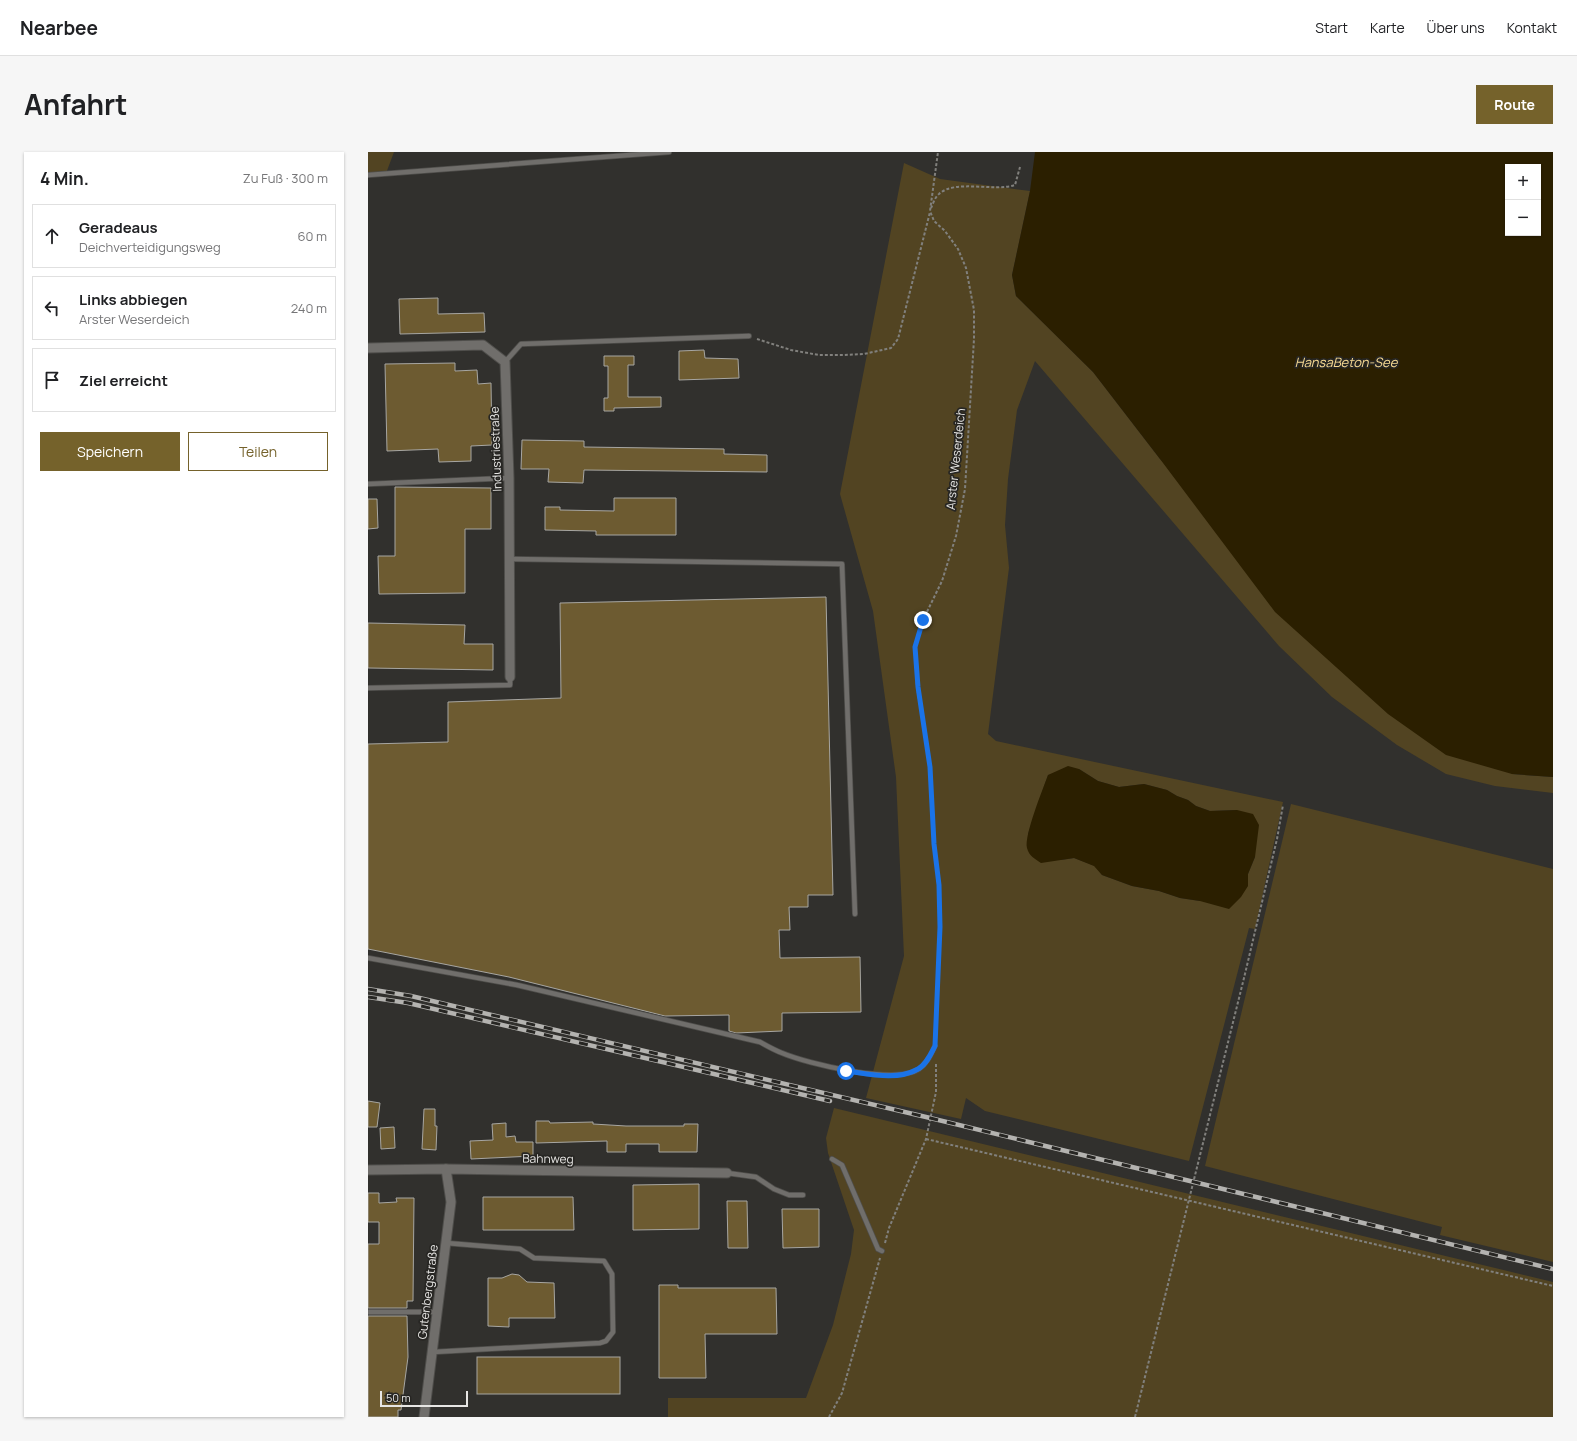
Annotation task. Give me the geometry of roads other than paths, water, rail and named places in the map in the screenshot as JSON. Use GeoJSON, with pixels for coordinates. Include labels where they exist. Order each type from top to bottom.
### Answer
{"type":"FeatureCollection","features":[{"type":"Feature","properties":{"kind":"street"},"geometry":{"type":"LineString","coordinates":[[368,348],[484,345],[505,362]]}},
{"type":"Feature","properties":{"kind":"street","name":"Industriestraße"},"geometry":{"type":"LineString","coordinates":[[505,362],[509,478],[510,677]]}},
{"type":"Feature","properties":{"kind":"street","name":"Bahnweg"},"geometry":{"type":"LineString","coordinates":[[368,1170],[446,1169],[727,1173]]}},
{"type":"Feature","properties":{"kind":"street","name":"Gutenbergstraße"},"geometry":{"type":"LineString","coordinates":[[424,1417],[451,1202],[446,1169]]}},
{"type":"Feature","properties":{"kind":"lane"},"geometry":{"type":"LineString","coordinates":[[368,175],[669,152]]}},
{"type":"Feature","properties":{"kind":"lane"},"geometry":{"type":"LineString","coordinates":[[505,362],[521,344],[749,336]]}},
{"type":"Feature","properties":{"kind":"lane"},"geometry":{"type":"LineString","coordinates":[[368,484],[509,478]]}},
{"type":"Feature","properties":{"kind":"lane"},"geometry":{"type":"LineString","coordinates":[[510,560],[842,564],[855,914]]}},
{"type":"Feature","properties":{"kind":"lane"},"geometry":{"type":"LineString","coordinates":[[368,688],[510,685],[510,677]]}},
{"type":"Feature","properties":{"kind":"lane"},"geometry":{"type":"LineString","coordinates":[[368,958],[525,987],[760,1042],[783,1054],[846,1071],[888,1076],[919,1069],[929,1058],[935,1046]]}},
{"type":"Feature","properties":{"kind":"lane"},"geometry":{"type":"LineString","coordinates":[[832,1159],[842,1165],[878,1249],[882,1251]]}},
{"type":"Feature","properties":{"kind":"lane"},"geometry":{"type":"LineString","coordinates":[[727,1173],[756,1177],[774,1189],[789,1195],[803,1195]]}},
{"type":"Feature","properties":{"kind":"lane"},"geometry":{"type":"LineString","coordinates":[[433,1352],[600,1344],[606,1341],[613,1332],[612,1274],[604,1261],[534,1258],[520,1249],[446,1243]]}},
{"type":"Feature","properties":{"kind":"lane"},"geometry":{"type":"LineString","coordinates":[[368,1312],[437,1312]]}},
{"type":"Feature","properties":{"kind":"water","name":"HansaBeton-See"},"geometry":{"type":"Polygon","coordinates":[[[1035,152],[1553,152],[1553,777],[1512,774],[1446,755],[1388,714],[1275,612],[1093,372],[1016,296],[1012,275],[1030,191],[1035,152]]]}},
{"type":"Feature","properties":{"kind":"water"},"geometry":{"type":"Polygon","coordinates":[[[1068,766],[1079,769],[1098,781],[1119,787],[1144,784],[1167,790],[1188,800],[1196,806],[1210,811],[1237,810],[1253,814],[1259,825],[1255,857],[1248,874],[1248,886],[1241,897],[1229,909],[1200,901],[1180,898],[1159,891],[1132,886],[1102,875],[1094,866],[1074,858],[1041,863],[1034,859],[1028,851],[1027,842],[1028,833],[1038,801],[1048,775],[1068,766]]]}},
{"type":"Feature","properties":{"kind":"railway"},"geometry":{"type":"LineString","coordinates":[[368,989],[411,996],[926,1117],[1553,1269]]}},
{"type":"Feature","properties":{"kind":"railway"},"geometry":{"type":"LineString","coordinates":[[368,997],[408,1003],[830,1101]]}}]}
